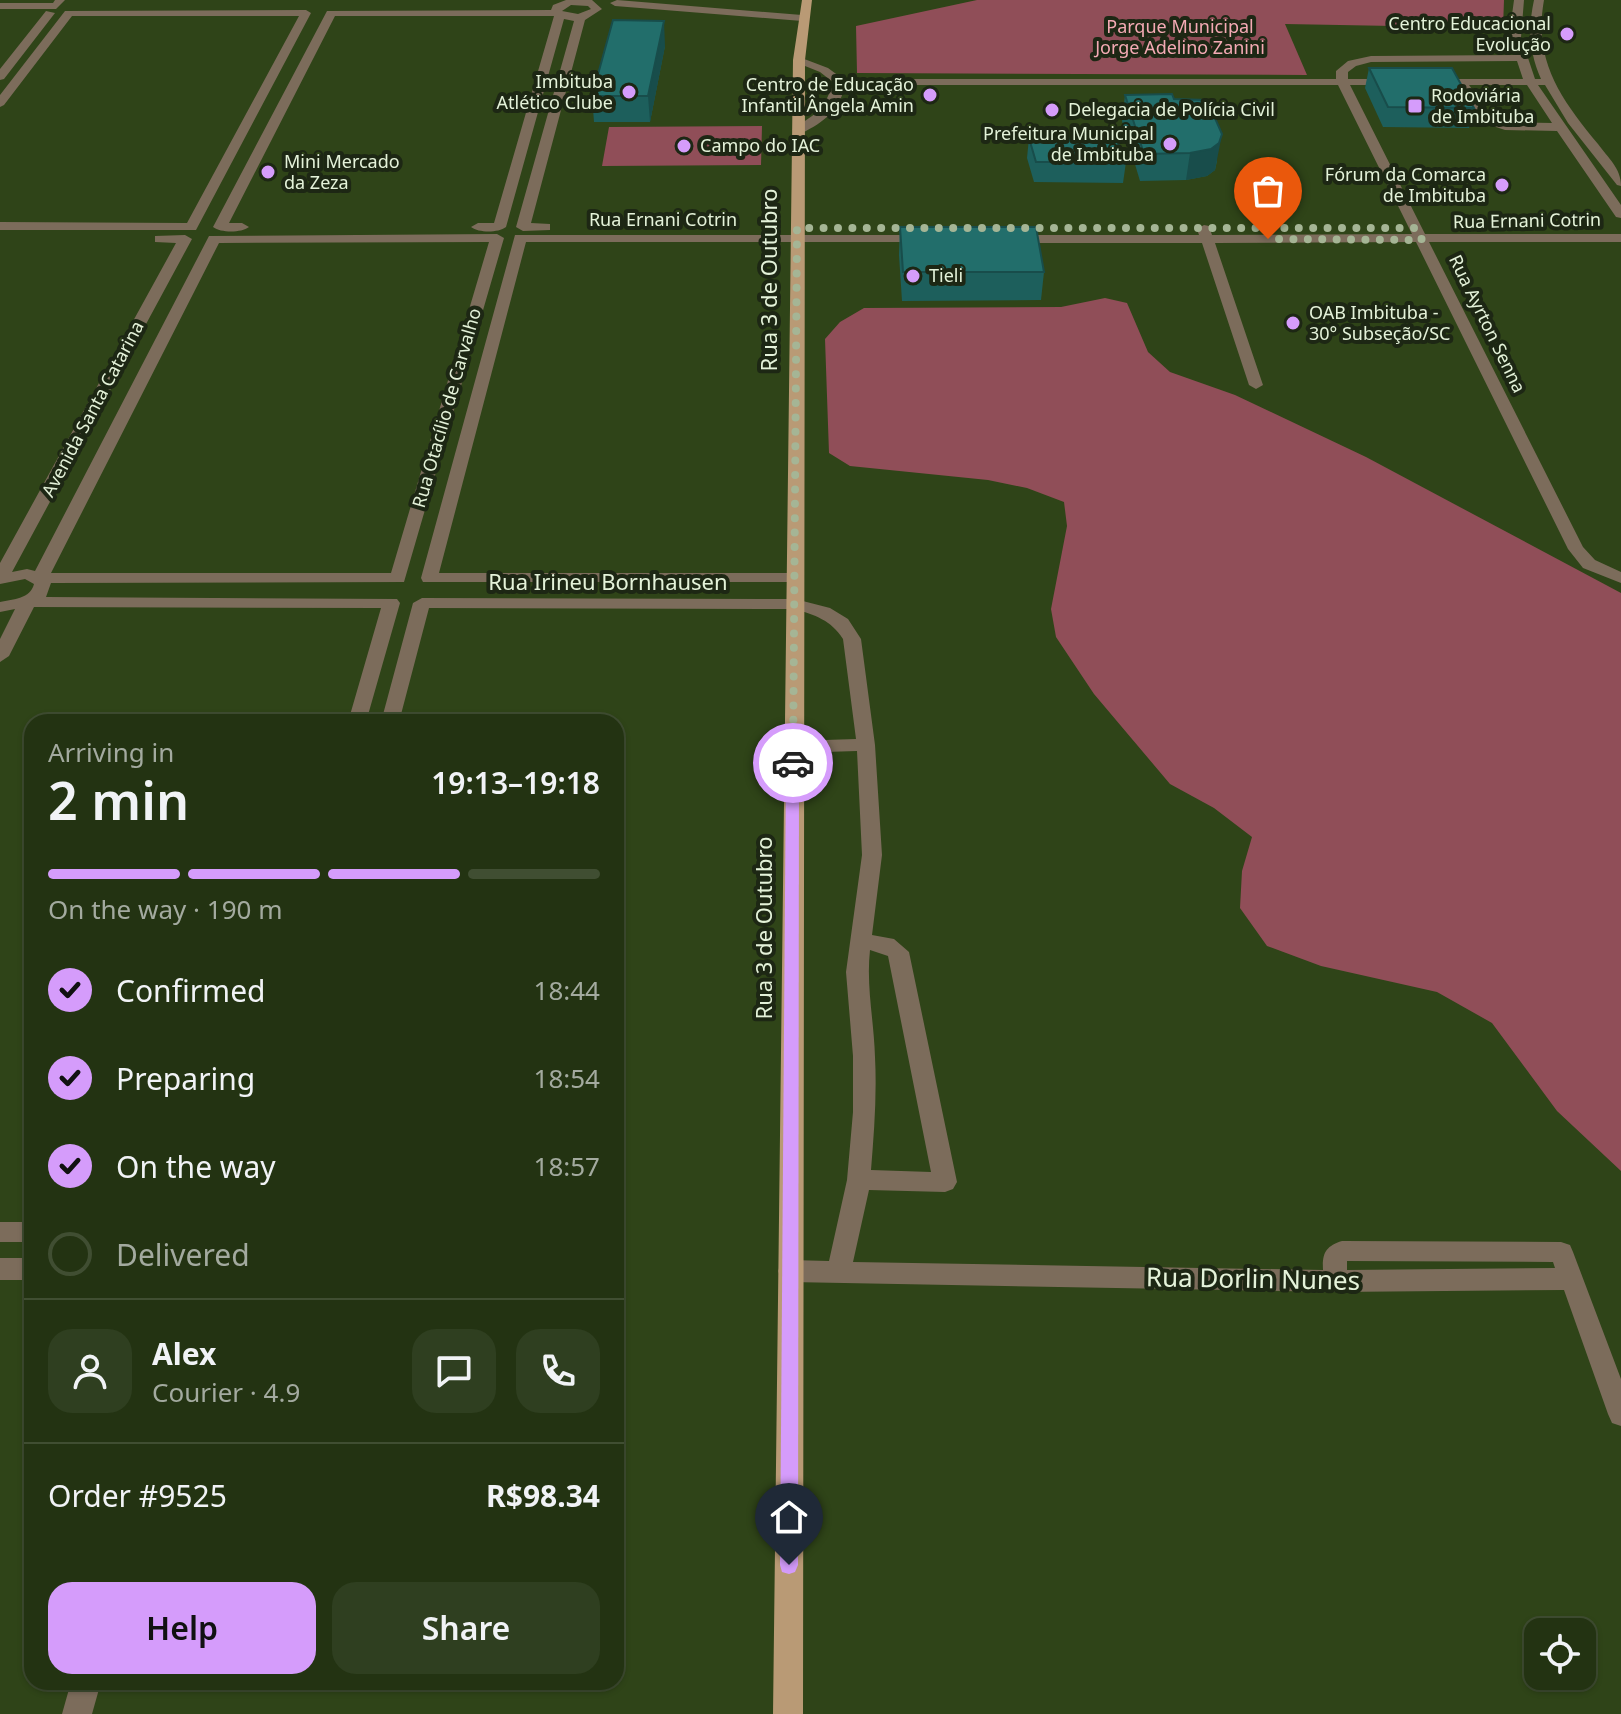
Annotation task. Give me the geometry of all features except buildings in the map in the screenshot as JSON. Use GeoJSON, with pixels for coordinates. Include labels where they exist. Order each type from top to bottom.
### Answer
{"type":"FeatureCollection","features":[{"type":"Feature","properties":{"kind":"main road","name":"Rua 3 de Outubro"},"geometry":{"type":"LineString","coordinates":[[788,1714],[798,130],[799,60],[804,9]]}},
{"type":"Feature","properties":{"kind":"street"},"geometry":{"type":"LineString","coordinates":[[1519,0],[1515,37],[1530,82],[1558,127],[1621,214]]}},
{"type":"Feature","properties":{"kind":"street"},"geometry":{"type":"LineString","coordinates":[[1539,0],[1534,38],[1547,82],[1621,182]]}},
{"type":"Feature","properties":{"kind":"street"},"geometry":{"type":"LineString","coordinates":[[0,6],[461,9],[563,7],[586,1],[595,6],[596,12]]}},
{"type":"Feature","properties":{"kind":"street"},"geometry":{"type":"LineString","coordinates":[[563,7],[580,17],[617,1],[804,9]]}},
{"type":"Feature","properties":{"kind":"street"},"geometry":{"type":"LineString","coordinates":[[0,13],[55,6]]}},
{"type":"Feature","properties":{"kind":"street"},"geometry":{"type":"LineString","coordinates":[[0,77],[55,6]]}},
{"type":"Feature","properties":{"kind":"street"},"geometry":{"type":"LineString","coordinates":[[0,103],[74,6]]}},
{"type":"Feature","properties":{"kind":"street","name":"Avenida Santa Catarina"},"geometry":{"type":"LineString","coordinates":[[0,578],[188,233],[321,6]]}},
{"type":"Feature","properties":{"kind":"street","name":"Avenida Santa Catarina"},"geometry":{"type":"LineString","coordinates":[[28,602],[40,593],[43,582],[40,578],[217,233],[321,6]]}},
{"type":"Feature","properties":{"kind":"street","name":"Rua Otacílio de Carvalho"},"geometry":{"type":"LineString","coordinates":[[391,603],[384,590],[398,578],[563,7]]}},
{"type":"Feature","properties":{"kind":"street","name":"Rua Otacílio de Carvalho"},"geometry":{"type":"LineString","coordinates":[[422,603],[436,591],[429,578],[580,17]]}},
{"type":"Feature","properties":{"kind":"street"},"geometry":{"type":"LineString","coordinates":[[1515,37],[1534,38]]}},
{"type":"Feature","properties":{"kind":"street"},"geometry":{"type":"LineString","coordinates":[[1342,81],[1342,71],[1352,63],[1371,59],[1521,58]]}},
{"type":"Feature","properties":{"kind":"street"},"geometry":{"type":"LineString","coordinates":[[799,60],[824,70],[840,82],[1402,82]]}},
{"type":"Feature","properties":{"kind":"street"},"geometry":{"type":"LineString","coordinates":[[547,61],[568,61]]}},
{"type":"Feature","properties":{"kind":"street","name":"Rua Ayrton Senna"},"geometry":{"type":"LineString","coordinates":[[1342,81],[1576,549],[1589,564],[1614,576]]}},
{"type":"Feature","properties":{"kind":"street"},"geometry":{"type":"LineString","coordinates":[[798,130],[819,121],[830,109],[839,94],[840,82]]}},
{"type":"Feature","properties":{"kind":"street"},"geometry":{"type":"LineString","coordinates":[[1417,82],[1547,82]]}},
{"type":"Feature","properties":{"kind":"street"},"geometry":{"type":"LineString","coordinates":[[1461,82],[1488,120],[1505,126],[1558,127]]}},
{"type":"Feature","properties":{"kind":"street"},"geometry":{"type":"LineString","coordinates":[[0,83],[16,83]]}},
{"type":"Feature","properties":{"kind":"street"},"geometry":{"type":"LineString","coordinates":[[535,103],[557,103]]}},
{"type":"Feature","properties":{"kind":"street"},"geometry":{"type":"LineString","coordinates":[[519,159],[542,159]]}},
{"type":"Feature","properties":{"kind":"street","name":"Rua Ernani Cotrin"},"geometry":{"type":"LineString","coordinates":[[1002,228],[1051,234]]}},
{"type":"Feature","properties":{"kind":"street","name":"Rua Ernani Cotrin"},"geometry":{"type":"LineString","coordinates":[[1419,234],[1621,228]]}},
{"type":"Feature","properties":{"kind":"street"},"geometry":{"type":"LineString","coordinates":[[2,232],[188,233],[194,242],[217,233],[498,233]]}},
{"type":"Feature","properties":{"kind":"street","name":"Rua Ernani Cotrin"},"geometry":{"type":"LineString","coordinates":[[498,233],[505,241],[522,233],[940,233]]}},
{"type":"Feature","properties":{"kind":"street","name":"Rua Ernani Cotrin"},"geometry":{"type":"LineString","coordinates":[[989,238],[1051,234],[1419,234],[1621,238]]}},
{"type":"Feature","properties":{"kind":"street"},"geometry":{"type":"LineString","coordinates":[[1205,234],[1256,385]]}},
{"type":"Feature","properties":{"kind":"street"},"geometry":{"type":"LineString","coordinates":[[469,332],[495,332]]}},
{"type":"Feature","properties":{"kind":"street"},"geometry":{"type":"LineString","coordinates":[[437,442],[465,442]]}},
{"type":"Feature","properties":{"kind":"street"},"geometry":{"type":"LineString","coordinates":[[0,578],[18,574],[40,578],[398,578]]}},
{"type":"Feature","properties":{"kind":"street","name":"Rua Irineu Bornhausen"},"geometry":{"type":"LineString","coordinates":[[398,578],[414,575],[429,578],[794,578]]}},
{"type":"Feature","properties":{"kind":"street"},"geometry":{"type":"LineString","coordinates":[[253,603],[261,578]]}},
{"type":"Feature","properties":{"kind":"street"},"geometry":{"type":"LineString","coordinates":[[614,604],[616,578]]}},
{"type":"Feature","properties":{"kind":"street"},"geometry":{"type":"LineString","coordinates":[[0,656],[28,602]]}},
{"type":"Feature","properties":{"kind":"street"},"geometry":{"type":"LineString","coordinates":[[0,607],[28,602],[391,603],[359,714]]}},
{"type":"Feature","properties":{"kind":"street","name":"Rua Irineu Bornhausen"},"geometry":{"type":"LineString","coordinates":[[391,603],[406,607],[422,603],[795,604],[824,612],[842,623],[852,639],[866,745],[872,855],[857,995],[864,1084],[859,1180],[839,1272]]}},
{"type":"Feature","properties":{"kind":"street"},"geometry":{"type":"LineString","coordinates":[[392,714],[422,603]]}},
{"type":"Feature","properties":{"kind":"street"},"geometry":{"type":"LineString","coordinates":[[370,679],[402,679]]}},
{"type":"Feature","properties":{"kind":"street"},"geometry":{"type":"LineString","coordinates":[[793,747],[866,745]]}},
{"type":"Feature","properties":{"kind":"street"},"geometry":{"type":"LineString","coordinates":[[859,1180],[945,1182],[898,952],[887,944],[861,941]]}},
{"type":"Feature","properties":{"kind":"street"},"geometry":{"type":"LineString","coordinates":[[0,1232],[24,1232]]}},
{"type":"Feature","properties":{"kind":"street"},"geometry":{"type":"LineString","coordinates":[[0,1269],[24,1269]]}},
{"type":"Feature","properties":{"kind":"street","name":"Rua Dorlin Nunes"},"geometry":{"type":"LineString","coordinates":[[790,1271],[1336,1281],[1572,1279],[1621,1414]]}},
{"type":"Feature","properties":{"kind":"street"},"geometry":{"type":"LineString","coordinates":[[77,1714],[84,1690]]}},
{"type":"Feature","properties":{"kind":"green space","name":"Parque Municipal Jorge Adelino Zanini"},"geometry":{"type":"Polygon","coordinates":[[[977,0],[1504,0],[1503,28],[1285,24],[1307,75],[857,73],[856,26],[977,0]]]}},
{"type":"Feature","properties":{"kind":"green space","name":"Campo do IAC"},"geometry":{"type":"Polygon","coordinates":[[[762,126],[761,165],[602,166],[609,127],[762,126]]]}},
{"type":"Feature","properties":{"kind":"green space"},"geometry":{"type":"Polygon","coordinates":[[[1105,298],[1127,303],[1148,352],[1170,372],[1235,395],[1366,457],[1621,593],[1621,1171],[1557,1111],[1492,1023],[1437,992],[1321,966],[1267,946],[1240,908],[1242,871],[1252,837],[1214,808],[1170,784],[1094,694],[1056,637],[1051,609],[1067,526],[1064,502],[1027,488],[988,480],[850,466],[829,453],[825,339],[840,322],[864,308],[1061,307],[1105,298]]]}},
{"type":"Feature","properties":{"kind":"way so far"},"geometry":{"type":"LineString","coordinates":[[793,763],[797,228],[1416,228],[1422,240],[1268,239]]}},
{"type":"Feature","properties":{"kind":"place","name":"Centro Educacional Evolução"},"geometry":{"type":"Point","coordinates":[1567,34]}},
{"type":"Feature","properties":{"kind":"place","name":"Imbituba Atlético Clube"},"geometry":{"type":"Point","coordinates":[629,92]}},
{"type":"Feature","properties":{"kind":"place","name":"Centro de Educação Infantil Ângela Amin"},"geometry":{"type":"Point","coordinates":[930,95]}},
{"type":"Feature","properties":{"kind":"place","name":"Rodoviária de Imbituba"},"geometry":{"type":"Point","coordinates":[1415,106]}},
{"type":"Feature","properties":{"kind":"place","name":"Delegacia de Polícia Civil"},"geometry":{"type":"Point","coordinates":[1052,110]}},
{"type":"Feature","properties":{"kind":"place","name":"Prefeitura Municipal de Imbituba"},"geometry":{"type":"Point","coordinates":[1170,144]}},
{"type":"Feature","properties":{"kind":"place","name":"Campo do IAC"},"geometry":{"type":"Point","coordinates":[684,146]}},
{"type":"Feature","properties":{"kind":"place","name":"Mini Mercado da Zeza"},"geometry":{"type":"Point","coordinates":[268,172]}},
{"type":"Feature","properties":{"kind":"place","name":"Fórum da Comarca de Imbituba"},"geometry":{"type":"Point","coordinates":[1502,185]}},
{"type":"Feature","properties":{"kind":"place","name":"Tieli"},"geometry":{"type":"Point","coordinates":[913,276]}},
{"type":"Feature","properties":{"kind":"place","name":"OAB Imbituba - 30° Subseção/SC"},"geometry":{"type":"Point","coordinates":[1293,323]}},
{"type":"Feature","properties":{"kind":"route"},"geometry":{"type":"LineString","coordinates":[[789,1565],[793,763]]}}]}
